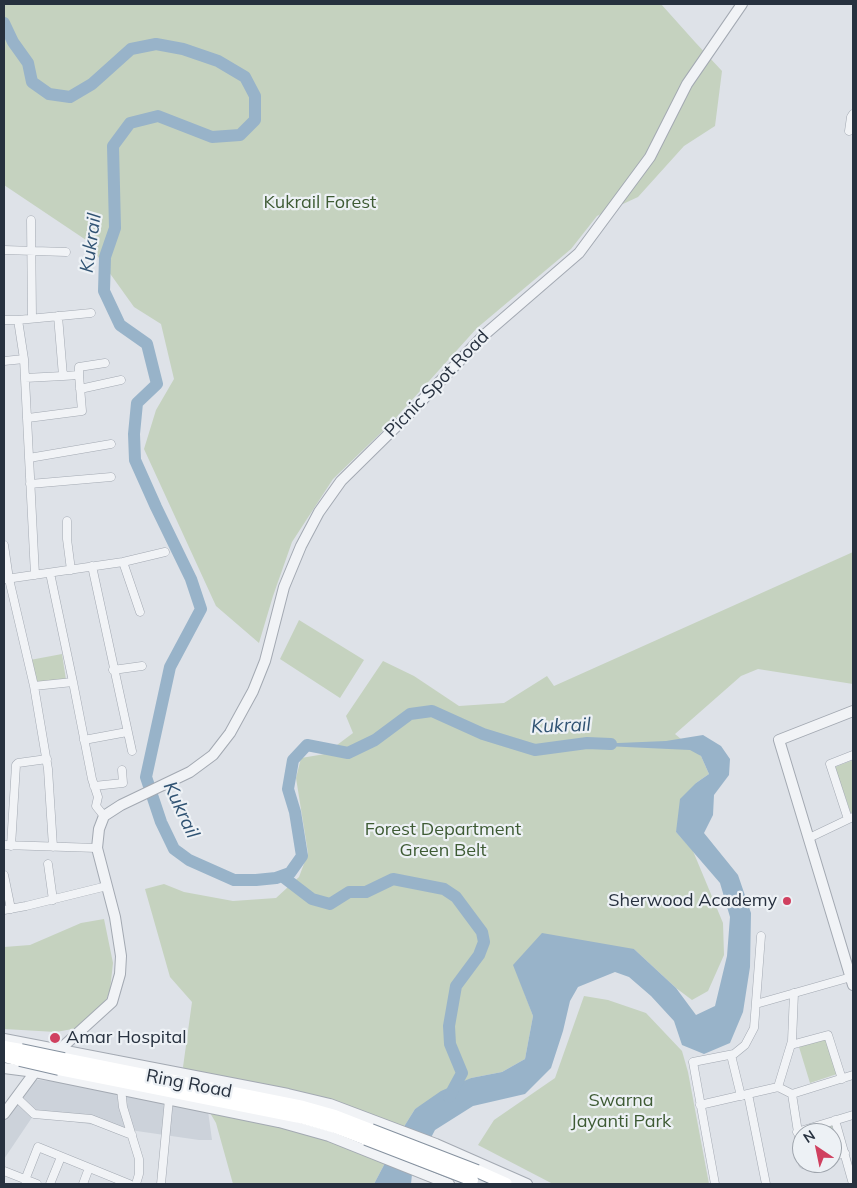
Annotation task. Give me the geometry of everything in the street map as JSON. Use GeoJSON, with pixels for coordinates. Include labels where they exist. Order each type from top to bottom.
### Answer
{"type":"FeatureCollection","features":[{"type":"Feature","properties":{"kind":"highway","name":"Ring Road"},"geometry":{"type":"LineString","coordinates":[[4,1047],[21,1055],[300,1117],[369,1135],[477,1178]]}},
{"type":"Feature","properties":{"kind":"highway","name":"Ring Road"},"geometry":{"type":"LineString","coordinates":[[4,1056],[21,1055]]}},
{"type":"Feature","properties":{"kind":"highway"},"geometry":{"type":"LineString","coordinates":[[477,1178],[506,1184]]}},
{"type":"Feature","properties":{"kind":"street","name":"Picnic Spot Road"},"geometry":{"type":"LineString","coordinates":[[104,816],[121,805],[190,772],[213,755],[230,733],[253,691],[265,662],[284,587],[301,546],[319,512],[341,481],[412,412],[483,336],[580,252],[650,157],[687,84],[742,4]]}},
{"type":"Feature","properties":{"kind":"street"},"geometry":{"type":"LineString","coordinates":[[850,131],[853,114]]}},
{"type":"Feature","properties":{"kind":"street"},"geometry":{"type":"LineString","coordinates":[[31,220],[32,318]]}},
{"type":"Feature","properties":{"kind":"street"},"geometry":{"type":"LineString","coordinates":[[4,250],[66,252]]}},
{"type":"Feature","properties":{"kind":"street"},"geometry":{"type":"LineString","coordinates":[[4,320],[90,313]]}},
{"type":"Feature","properties":{"kind":"street"},"geometry":{"type":"LineString","coordinates":[[58,316],[63,376]]}},
{"type":"Feature","properties":{"kind":"street"},"geometry":{"type":"LineString","coordinates":[[18,320],[26,378],[35,575]]}},
{"type":"Feature","properties":{"kind":"street"},"geometry":{"type":"LineString","coordinates":[[4,361],[24,359]]}},
{"type":"Feature","properties":{"kind":"street"},"geometry":{"type":"LineString","coordinates":[[28,418],[82,411],[79,367],[105,363]]}},
{"type":"Feature","properties":{"kind":"street"},"geometry":{"type":"LineString","coordinates":[[26,378],[79,375]]}},
{"type":"Feature","properties":{"kind":"street"},"geometry":{"type":"LineString","coordinates":[[80,389],[121,380]]}},
{"type":"Feature","properties":{"kind":"street"},"geometry":{"type":"LineString","coordinates":[[30,458],[112,444]]}},
{"type":"Feature","properties":{"kind":"street"},"geometry":{"type":"LineString","coordinates":[[30,484],[111,477]]}},
{"type":"Feature","properties":{"kind":"street"},"geometry":{"type":"LineString","coordinates":[[67,521],[71,570]]}},
{"type":"Feature","properties":{"kind":"street"},"geometry":{"type":"LineString","coordinates":[[4,545],[6,579],[34,686],[46,759],[53,847]]}},
{"type":"Feature","properties":{"kind":"street"},"geometry":{"type":"LineString","coordinates":[[6,579],[123,562],[165,552]]}},
{"type":"Feature","properties":{"kind":"street"},"geometry":{"type":"LineString","coordinates":[[123,562],[140,612]]}},
{"type":"Feature","properties":{"kind":"street"},"geometry":{"type":"LineString","coordinates":[[92,566],[132,751]]}},
{"type":"Feature","properties":{"kind":"street"},"geometry":{"type":"LineString","coordinates":[[4,1114],[35,1072],[112,1002],[120,974],[121,956],[115,917],[97,848],[99,828],[104,816],[96,806],[98,797],[84,740],[50,573]]}},
{"type":"Feature","properties":{"kind":"street"},"geometry":{"type":"LineString","coordinates":[[114,670],[142,666]]}},
{"type":"Feature","properties":{"kind":"street"},"geometry":{"type":"LineString","coordinates":[[34,686],[73,682]]}},
{"type":"Feature","properties":{"kind":"street"},"geometry":{"type":"LineString","coordinates":[[756,1004],[852,976],[779,740],[853,710]]}},
{"type":"Feature","properties":{"kind":"street"},"geometry":{"type":"LineString","coordinates":[[84,740],[127,732]]}},
{"type":"Feature","properties":{"kind":"street"},"geometry":{"type":"LineString","coordinates":[[809,838],[851,818],[830,764],[853,755]]}},
{"type":"Feature","properties":{"kind":"street"},"geometry":{"type":"LineString","coordinates":[[46,759],[16,764],[7,846],[97,848]]}},
{"type":"Feature","properties":{"kind":"street"},"geometry":{"type":"LineString","coordinates":[[94,786],[123,783],[122,770]]}},
{"type":"Feature","properties":{"kind":"street"},"geometry":{"type":"LineString","coordinates":[[48,864],[53,900]]}},
{"type":"Feature","properties":{"kind":"street"},"geometry":{"type":"LineString","coordinates":[[4,875],[7,909],[53,900],[107,886]]}},
{"type":"Feature","properties":{"kind":"street"},"geometry":{"type":"LineString","coordinates":[[715,1184],[693,1062],[734,1054],[745,1044],[754,1028],[760,936]]}},
{"type":"Feature","properties":{"kind":"street"},"geometry":{"type":"LineString","coordinates":[[778,1087],[791,1046],[794,993]]}},
{"type":"Feature","properties":{"kind":"street"},"geometry":{"type":"LineString","coordinates":[[791,1046],[828,1036],[842,1079]]}},
{"type":"Feature","properties":{"kind":"street"},"geometry":{"type":"LineString","coordinates":[[4,1039],[35,1072],[279,1122],[329,1136],[369,1135],[436,1144],[527,1184]]}},
{"type":"Feature","properties":{"kind":"street"},"geometry":{"type":"LineString","coordinates":[[4,1068],[21,1055],[60,1049],[330,1104],[369,1135],[437,1182],[450,1184]]}},
{"type":"Feature","properties":{"kind":"street"},"geometry":{"type":"LineString","coordinates":[[731,1055],[745,1095],[766,1184]]}},
{"type":"Feature","properties":{"kind":"street"},"geometry":{"type":"LineString","coordinates":[[700,1105],[778,1087],[792,1094],[853,1075]]}},
{"type":"Feature","properties":{"kind":"street"},"geometry":{"type":"LineString","coordinates":[[121,1089],[123,1107],[139,1159],[139,1174],[136,1184]]}},
{"type":"Feature","properties":{"kind":"street"},"geometry":{"type":"LineString","coordinates":[[792,1094],[796,1123]]}},
{"type":"Feature","properties":{"kind":"street"},"geometry":{"type":"LineString","coordinates":[[16,1097],[34,1114],[91,1119],[132,1135]]}},
{"type":"Feature","properties":{"kind":"street"},"geometry":{"type":"LineString","coordinates":[[161,1184],[169,1099]]}},
{"type":"Feature","properties":{"kind":"street"},"geometry":{"type":"LineString","coordinates":[[826,1123],[853,1115]]}},
{"type":"Feature","properties":{"kind":"street"},"geometry":{"type":"LineString","coordinates":[[835,1120],[853,1184]]}},
{"type":"Feature","properties":{"kind":"street"},"geometry":{"type":"LineString","coordinates":[[26,1180],[38,1147],[129,1184]]}},
{"type":"Feature","properties":{"kind":"street"},"geometry":{"type":"LineString","coordinates":[[437,1182],[447,1149]]}},
{"type":"Feature","properties":{"kind":"street"},"geometry":{"type":"LineString","coordinates":[[454,1184],[465,1156]]}},
{"type":"Feature","properties":{"kind":"street"},"geometry":{"type":"LineString","coordinates":[[50,1184],[61,1157]]}},
{"type":"Feature","properties":{"kind":"street"},"geometry":{"type":"LineString","coordinates":[[82,1184],[89,1168]]}},
{"type":"Feature","properties":{"kind":"street"},"geometry":{"type":"LineString","coordinates":[[4,1171],[37,1184]]}},
{"type":"Feature","properties":{"kind":"shaded area"},"geometry":{"type":"Polygon","coordinates":[[[31,1079],[76,1084],[208,1111],[212,1140],[199,1140],[33,1116],[4,1159],[4,1117],[31,1079]]]}},
{"type":"Feature","properties":{"kind":"green space","name":"Kukrail Forest"},"geometry":{"type":"Polygon","coordinates":[[[4,4],[661,4],[722,71],[715,126],[684,146],[638,197],[597,216],[571,249],[477,328],[392,422],[333,479],[292,542],[259,643],[216,606],[144,449],[156,410],[174,379],[161,324],[134,307],[86,240],[4,185],[4,4]]]}},
{"type":"Feature","properties":{"kind":"green space","name":"Forest Department Green Belt"},"geometry":{"type":"Polygon","coordinates":[[[853,552],[853,684],[758,669],[741,676],[675,734],[701,756],[709,774],[696,783],[676,832],[693,851],[723,923],[724,955],[708,991],[692,1000],[676,988],[634,949],[514,965],[533,1016],[525,1059],[502,1072],[471,1078],[415,1109],[374,1184],[233,1184],[216,1123],[183,1067],[192,1002],[170,977],[145,889],[164,884],[184,892],[233,901],[276,898],[299,877],[308,853],[296,778],[301,758],[325,754],[353,733],[346,716],[383,661],[414,676],[459,706],[504,703],[547,676],[554,686],[853,552]]]}},
{"type":"Feature","properties":{"kind":"green space"},"geometry":{"type":"Polygon","coordinates":[[[299,620],[364,660],[340,698],[280,659],[299,620]]]}},
{"type":"Feature","properties":{"kind":"green space"},"geometry":{"type":"Polygon","coordinates":[[[62,654],[66,680],[34,685],[30,660],[62,654]]]}},
{"type":"Feature","properties":{"kind":"green space"},"geometry":{"type":"Polygon","coordinates":[[[853,760],[853,813],[851,814],[835,767],[853,760]]]}},
{"type":"Feature","properties":{"kind":"green space"},"geometry":{"type":"Polygon","coordinates":[[[104,919],[113,963],[110,990],[104,1006],[78,1028],[56,1032],[4,1029],[4,947],[30,945],[81,923],[104,919]]]}},
{"type":"Feature","properties":{"kind":"green space","name":"Swarna Jayanti Park"},"geometry":{"type":"Polygon","coordinates":[[[584,996],[608,1000],[646,1013],[682,1051],[688,1072],[709,1184],[553,1184],[478,1145],[494,1120],[555,1078],[584,996]]]}},
{"type":"Feature","properties":{"kind":"green space"},"geometry":{"type":"Polygon","coordinates":[[[826,1038],[837,1074],[810,1083],[799,1047],[826,1038]]]}},
{"type":"Feature","properties":{"kind":"water"},"geometry":{"type":"Polygon","coordinates":[[[703,735],[721,746],[730,759],[729,775],[714,795],[713,815],[704,833],[738,875],[751,913],[750,967],[743,1012],[730,1043],[704,1054],[682,1045],[674,1021],[651,996],[629,977],[615,972],[578,987],[570,1001],[551,1068],[525,1094],[473,1106],[435,1130],[412,1174],[411,1184],[374,1184],[415,1109],[441,1091],[471,1078],[502,1072],[525,1059],[533,1016],[513,965],[542,933],[634,949],[676,988],[696,1015],[715,1006],[727,956],[730,917],[720,883],[676,832],[680,799],[696,783],[709,774],[701,756],[690,750],[595,744],[666,741],[703,735]]]}},
{"type":"Feature","properties":{"kind":"waterway","name":"Kukrail"},"geometry":{"type":"LineString","coordinates":[[4,23],[13,42],[28,63],[32,82],[49,94],[70,97],[92,84],[131,49],[156,44],[183,49],[218,61],[245,77],[255,96],[255,120],[240,135],[212,137],[158,116],[130,123],[113,146],[115,228],[105,257],[104,291],[120,325],[147,344],[157,384],[137,403],[134,434],[135,460],[191,579],[201,609],[170,667],[146,777],[161,822],[174,849],[189,860],[234,880],[276,878],[290,873],[302,856],[295,812],[288,789],[293,760],[307,745],[348,753],[375,740],[410,714],[432,711],[483,734],[535,750],[587,743],[611,744]]}},
{"type":"Feature","properties":{"kind":"waterway"},"geometry":{"type":"LineString","coordinates":[[282,876],[312,899],[330,904],[349,892],[366,892],[393,879],[444,889],[456,897],[482,932],[484,942],[479,955],[456,986],[449,1026],[450,1044],[462,1073],[449,1097]]}},
{"type":"Feature","properties":{"kind":"place","name":"Sherwood Academy"},"geometry":{"type":"Point","coordinates":[787,901]}},
{"type":"Feature","properties":{"kind":"place","name":"Amar Hospital"},"geometry":{"type":"Point","coordinates":[55,1038]}}]}
